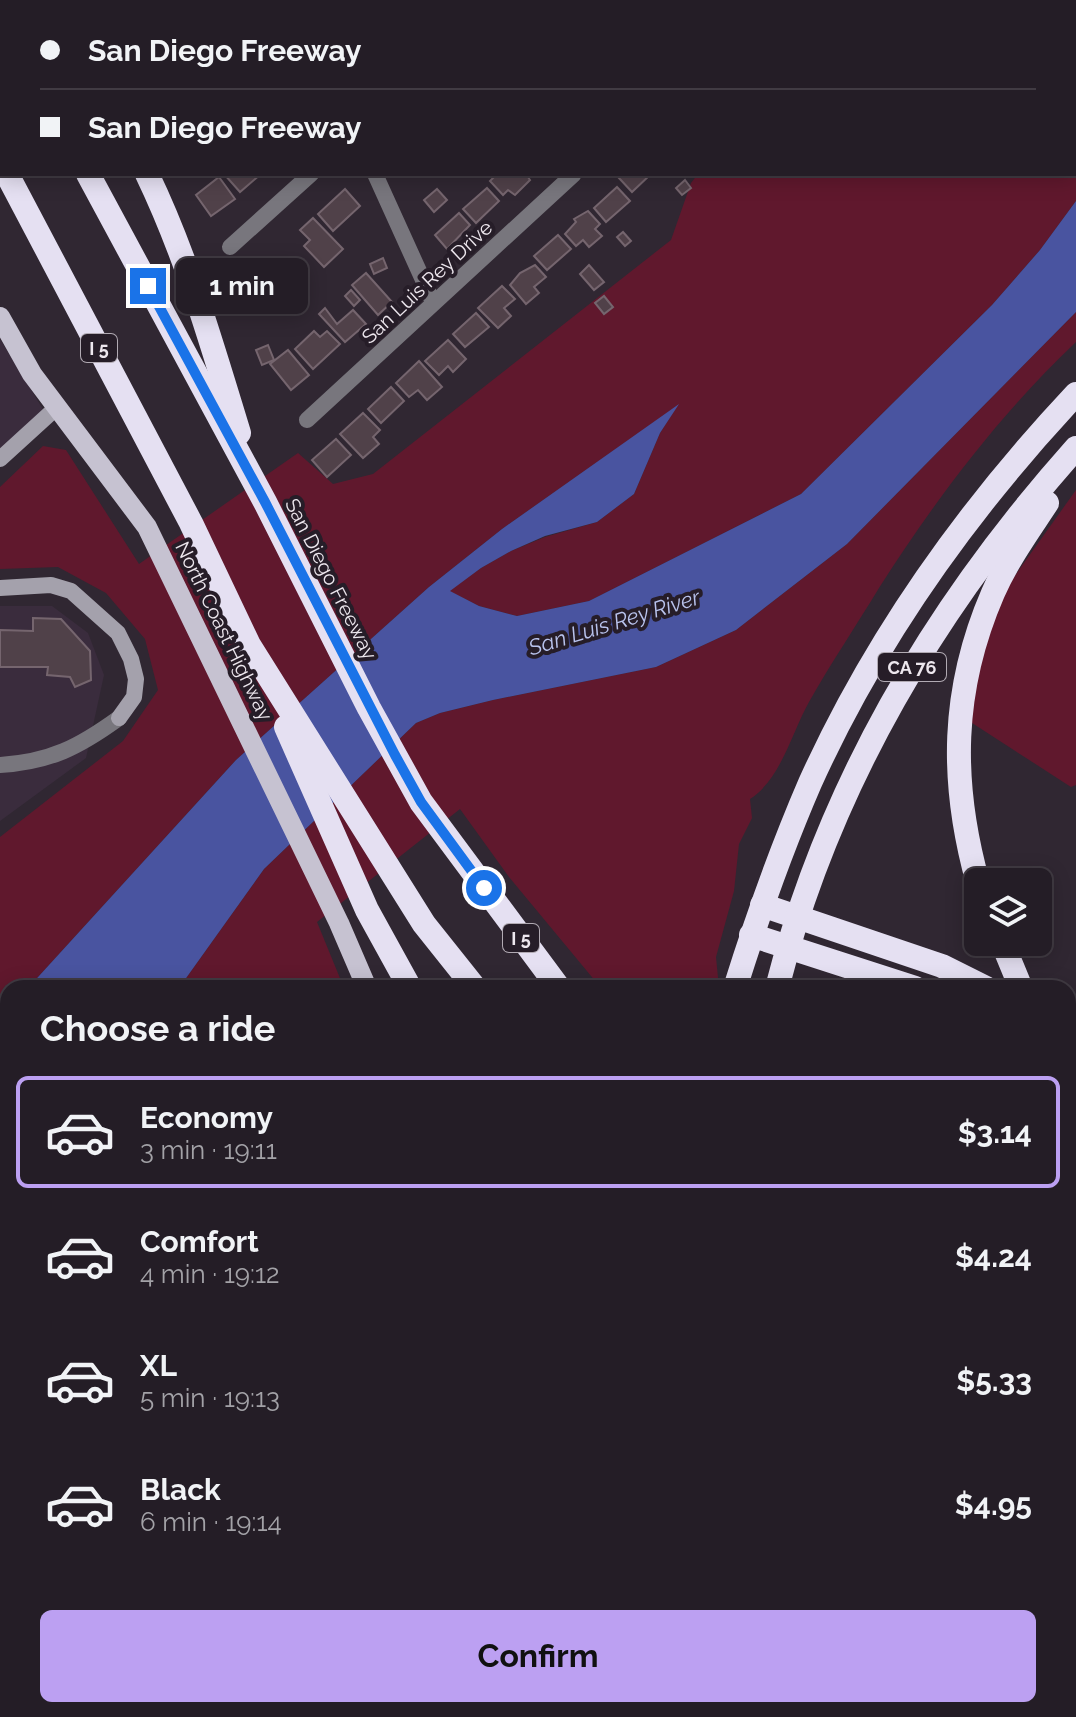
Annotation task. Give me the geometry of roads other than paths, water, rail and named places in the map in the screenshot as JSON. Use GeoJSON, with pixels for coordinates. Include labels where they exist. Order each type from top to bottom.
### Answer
{"type":"FeatureCollection","features":[{"type":"Feature","properties":{"kind":"highway","name":"I 5"},"geometry":{"type":"LineString","coordinates":[[8,176],[191,523],[249,645],[424,924],[469,980]]}},
{"type":"Feature","properties":{"kind":"highway","name":"San Diego Freeway"},"geometry":{"type":"LineString","coordinates":[[89,176],[421,802],[553,980]]}},
{"type":"Feature","properties":{"kind":"highway"},"geometry":{"type":"LineString","coordinates":[[148,176],[170,222],[201,307],[253,482]]}},
{"type":"Feature","properties":{"kind":"highway","name":"CA 76"},"geometry":{"type":"LineString","coordinates":[[737,980],[762,905],[811,781],[854,695],[894,627],[942,556],[1008,467],[1076,394]]}},
{"type":"Feature","properties":{"kind":"highway","name":"CA 76"},"geometry":{"type":"LineString","coordinates":[[779,980],[797,915],[820,853],[848,788],[894,697],[970,579],[1076,448]]}},
{"type":"Feature","properties":{"kind":"highway"},"geometry":{"type":"LineString","coordinates":[[974,868],[957,765],[959,725],[969,664],[993,593],[1004,571],[1076,465]]}},
{"type":"Feature","properties":{"kind":"highway"},"geometry":{"type":"LineString","coordinates":[[249,645],[367,910],[406,980]]}},
{"type":"Feature","properties":{"kind":"highway"},"geometry":{"type":"LineString","coordinates":[[762,905],[942,966],[970,980]]}},
{"type":"Feature","properties":{"kind":"highway"},"geometry":{"type":"LineString","coordinates":[[751,935],[891,980]]}},
{"type":"Feature","properties":{"kind":"highway"},"geometry":{"type":"LineString","coordinates":[[1008,956],[1018,980]]}},
{"type":"Feature","properties":{"kind":"main road","name":"North Coast Highway"},"geometry":{"type":"LineString","coordinates":[[0,317],[32,374],[147,527],[339,923],[364,980]]}},
{"type":"Feature","properties":{"kind":"street"},"geometry":{"type":"LineString","coordinates":[[230,247],[309,176]]}},
{"type":"Feature","properties":{"kind":"street"},"geometry":{"type":"LineString","coordinates":[[376,176],[433,302]]}},
{"type":"Feature","properties":{"kind":"street","name":"San Luis Rey Drive"},"geometry":{"type":"LineString","coordinates":[[307,420],[572,176]]}},
{"type":"Feature","properties":{"kind":"street"},"geometry":{"type":"LineString","coordinates":[[0,459],[56,408]]}},
{"type":"Feature","properties":{"kind":"street"},"geometry":{"type":"LineString","coordinates":[[0,588],[51,585],[71,591],[118,633],[131,659],[136,679],[134,697],[119,718],[72,750],[39,761],[0,765]]}},
{"type":"Feature","properties":{"kind":"water","name":"San Luis Rey River"},"geometry":{"type":"Polygon","coordinates":[[[1076,201],[1076,312],[847,544],[736,630],[656,667],[493,700],[440,713],[416,723],[264,869],[185,980],[35,980],[236,760],[429,587],[502,529],[679,404],[660,433],[634,494],[597,522],[545,536],[511,551],[450,591],[479,606],[517,616],[589,601],[801,494],[992,305],[1040,250],[1076,201]]]}}]}
